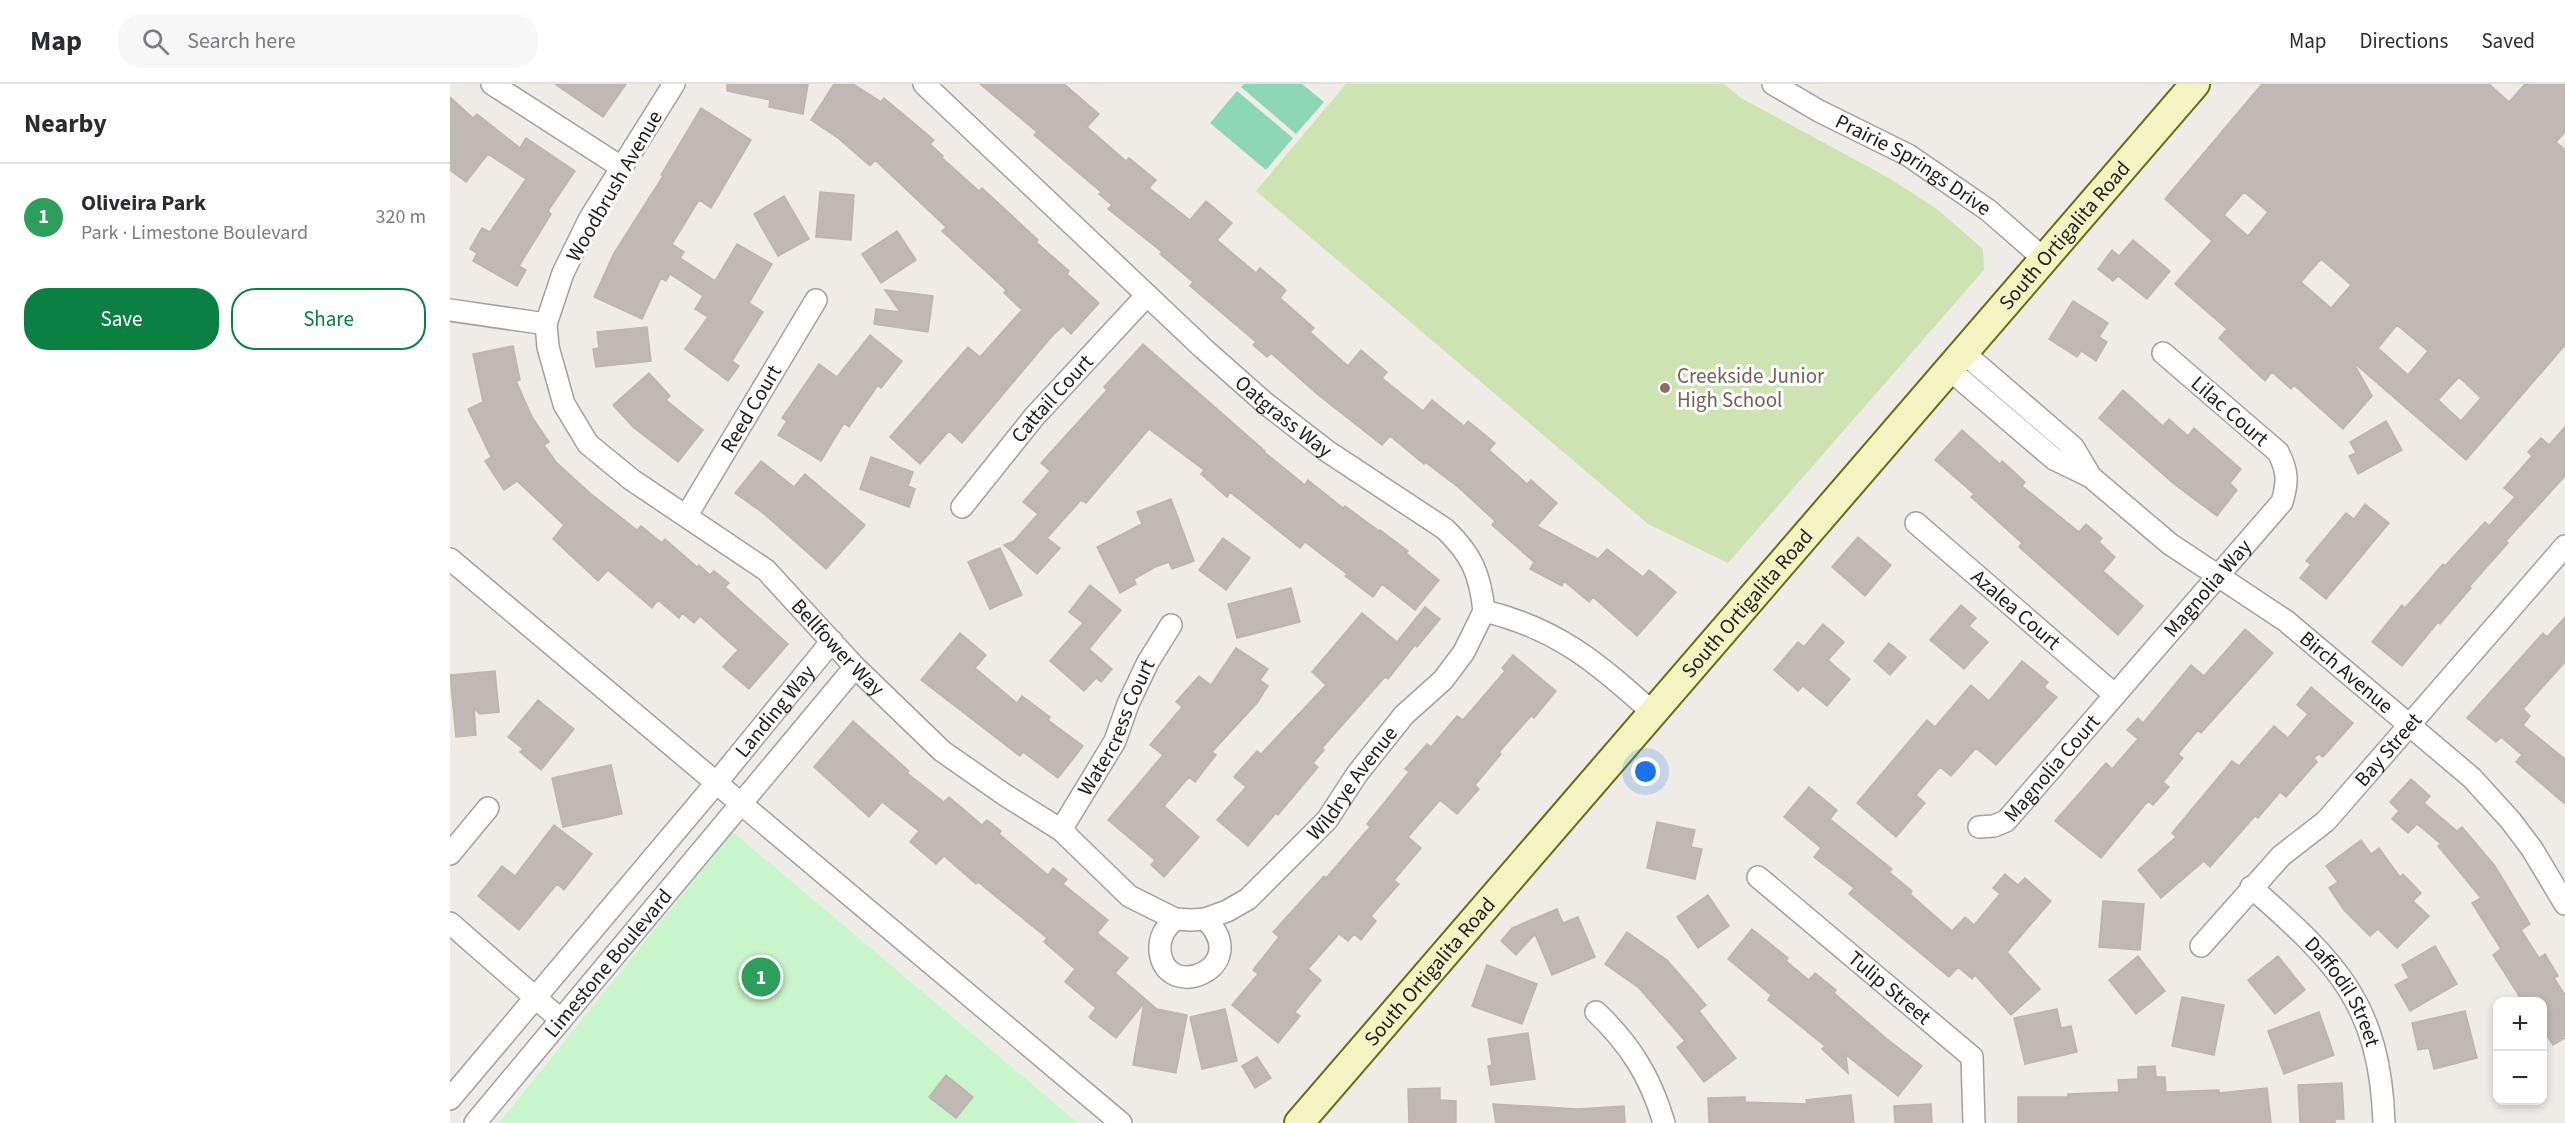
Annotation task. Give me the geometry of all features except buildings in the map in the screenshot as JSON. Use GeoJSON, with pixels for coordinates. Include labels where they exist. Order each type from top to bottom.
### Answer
{"type":"FeatureCollection","features":[{"type":"Feature","properties":{"kind":"street"},"geometry":{"type":"LineString","coordinates":[[492,84],[621,167]]}},
{"type":"Feature","properties":{"kind":"street","name":"Woodbrush Avenue"},"geometry":{"type":"LineString","coordinates":[[546,324],[563,273],[590,218],[674,84]]}},
{"type":"Feature","properties":{"kind":"street","name":"Oatgrass Way"},"geometry":{"type":"LineString","coordinates":[[924,84],[1146,295],[1264,403],[1327,451],[1445,529],[1472,560],[1481,585],[1484,611]]}},
{"type":"Feature","properties":{"kind":"street","name":"Prairie Springs Drive"},"geometry":{"type":"LineString","coordinates":[[1773,84],[1819,111],[1908,155],[1988,210],[2044,259]]}},
{"type":"Feature","properties":{"kind":"street","name":"South Ortigalita Road"},"geometry":{"type":"LineString","coordinates":[[1299,1123],[2195,84]]}},
{"type":"Feature","properties":{"kind":"street","name":"Cattail Court"},"geometry":{"type":"LineString","coordinates":[[962,507],[1034,417],[1146,295]]}},
{"type":"Feature","properties":{"kind":"street","name":"Reed Court"},"geometry":{"type":"LineString","coordinates":[[687,515],[816,300]]}},
{"type":"Feature","properties":{"kind":"street"},"geometry":{"type":"LineString","coordinates":[[450,310],[546,324]]}},
{"type":"Feature","properties":{"kind":"street","name":"Bellfower Way"},"geometry":{"type":"LineString","coordinates":[[546,324],[548,347],[564,404],[588,444],[632,480],[687,515],[765,570],[855,667],[942,751],[1005,795],[1061,830],[1129,896],[1190,919]]}},
{"type":"Feature","properties":{"kind":"street","name":"Lilac Court"},"geometry":{"type":"LineString","coordinates":[[2163,353],[2278,452],[2286,468],[2287,476]]}},
{"type":"Feature","properties":{"kind":"street","name":"Birch Avenue"},"geometry":{"type":"LineString","coordinates":[[1957,362],[2054,459],[2091,477],[2170,544],[2286,621],[2472,778],[2511,821],[2532,849],[2565,904]]}},
{"type":"Feature","properties":{"kind":"street","name":"Magnolia Way"},"geometry":{"type":"LineString","coordinates":[[2115,695],[2282,502],[2287,476]]}},
{"type":"Feature","properties":{"kind":"street","name":"Azalea Court"},"geometry":{"type":"LineString","coordinates":[[1916,523],[2115,695]]}},
{"type":"Feature","properties":{"kind":"street","name":"Bay Street"},"geometry":{"type":"LineString","coordinates":[[2201,946],[2251,887],[2281,856],[2326,821],[2565,546]]}},
{"type":"Feature","properties":{"kind":"street"},"geometry":{"type":"LineString","coordinates":[[450,559],[1121,1123]]}},
{"type":"Feature","properties":{"kind":"street"},"geometry":{"type":"LineString","coordinates":[[1484,611],[1515,618],[1562,640],[1605,669],[1653,713]]}},
{"type":"Feature","properties":{"kind":"street","name":"Wildrye Avenue"},"geometry":{"type":"LineString","coordinates":[[1190,919],[1227,911],[1248,899],[1327,820],[1357,774],[1404,715],[1443,680],[1464,652],[1484,611]]}},
{"type":"Feature","properties":{"kind":"street","name":"Watercress Court"},"geometry":{"type":"LineString","coordinates":[[1061,830],[1114,741],[1148,662],[1171,625]]}},
{"type":"Feature","properties":{"kind":"street","name":"Landing Way"},"geometry":{"type":"LineString","coordinates":[[717,782],[832,641]]}},
{"type":"Feature","properties":{"kind":"street","name":"Landing Way"},"geometry":{"type":"LineString","coordinates":[[742,803],[855,667]]}},
{"type":"Feature","properties":{"kind":"street","name":"Magnolia Court"},"geometry":{"type":"LineString","coordinates":[[1979,827],[1994,826],[2006,821],[2115,695]]}},
{"type":"Feature","properties":{"kind":"street","name":"Limestone Boulevard"},"geometry":{"type":"LineString","coordinates":[[450,1099],[717,782]]}},
{"type":"Feature","properties":{"kind":"street","name":"Limestone Boulevard"},"geometry":{"type":"LineString","coordinates":[[475,1123],[742,803]]}},
{"type":"Feature","properties":{"kind":"street"},"geometry":{"type":"LineString","coordinates":[[450,854],[488,808]]}},
{"type":"Feature","properties":{"kind":"street","name":"Tulip Street"},"geometry":{"type":"LineString","coordinates":[[1758,878],[1972,1056],[1974,1123]]}},
{"type":"Feature","properties":{"kind":"street","name":"Daffodil Street"},"geometry":{"type":"LineString","coordinates":[[2251,887],[2308,937],[2356,998],[2369,1027],[2378,1061],[2384,1123]]}},
{"type":"Feature","properties":{"kind":"street"},"geometry":{"type":"LineString","coordinates":[[450,923],[561,1020]]}},
{"type":"Feature","properties":{"kind":"street"},"geometry":{"type":"LineString","coordinates":[[1596,1012],[1638,1060],[1656,1096],[1664,1123]]}},
{"type":"Feature","properties":{"kind":"green space"},"geometry":{"type":"Polygon","coordinates":[[[1244,84],[1302,84],[1324,102],[1296,134],[1241,87],[1244,84]]]}},
{"type":"Feature","properties":{"kind":"green space","name":"Creekside Junior High School"},"geometry":{"type":"Polygon","coordinates":[[[1346,84],[1724,84],[1741,98],[1889,178],[1937,209],[1983,249],[1984,270],[1728,563],[1648,524],[1256,191],[1346,84]]]}},
{"type":"Feature","properties":{"kind":"green space"},"geometry":{"type":"Polygon","coordinates":[[[1237,91],[1293,138],[1266,170],[1210,123],[1237,91]]]}},
{"type":"Feature","properties":{"kind":"green space"},"geometry":{"type":"Polygon","coordinates":[[[733,832],[1078,1123],[499,1123],[733,832]]]}},
{"type":"Feature","properties":{"kind":"place","name":"Creekside Junior High School"},"geometry":{"type":"Point","coordinates":[1665,388]}},
{"type":"Feature","properties":{"kind":"place","name":"Oliveira Park"},"geometry":{"type":"Point","coordinates":[761,977]}}]}
